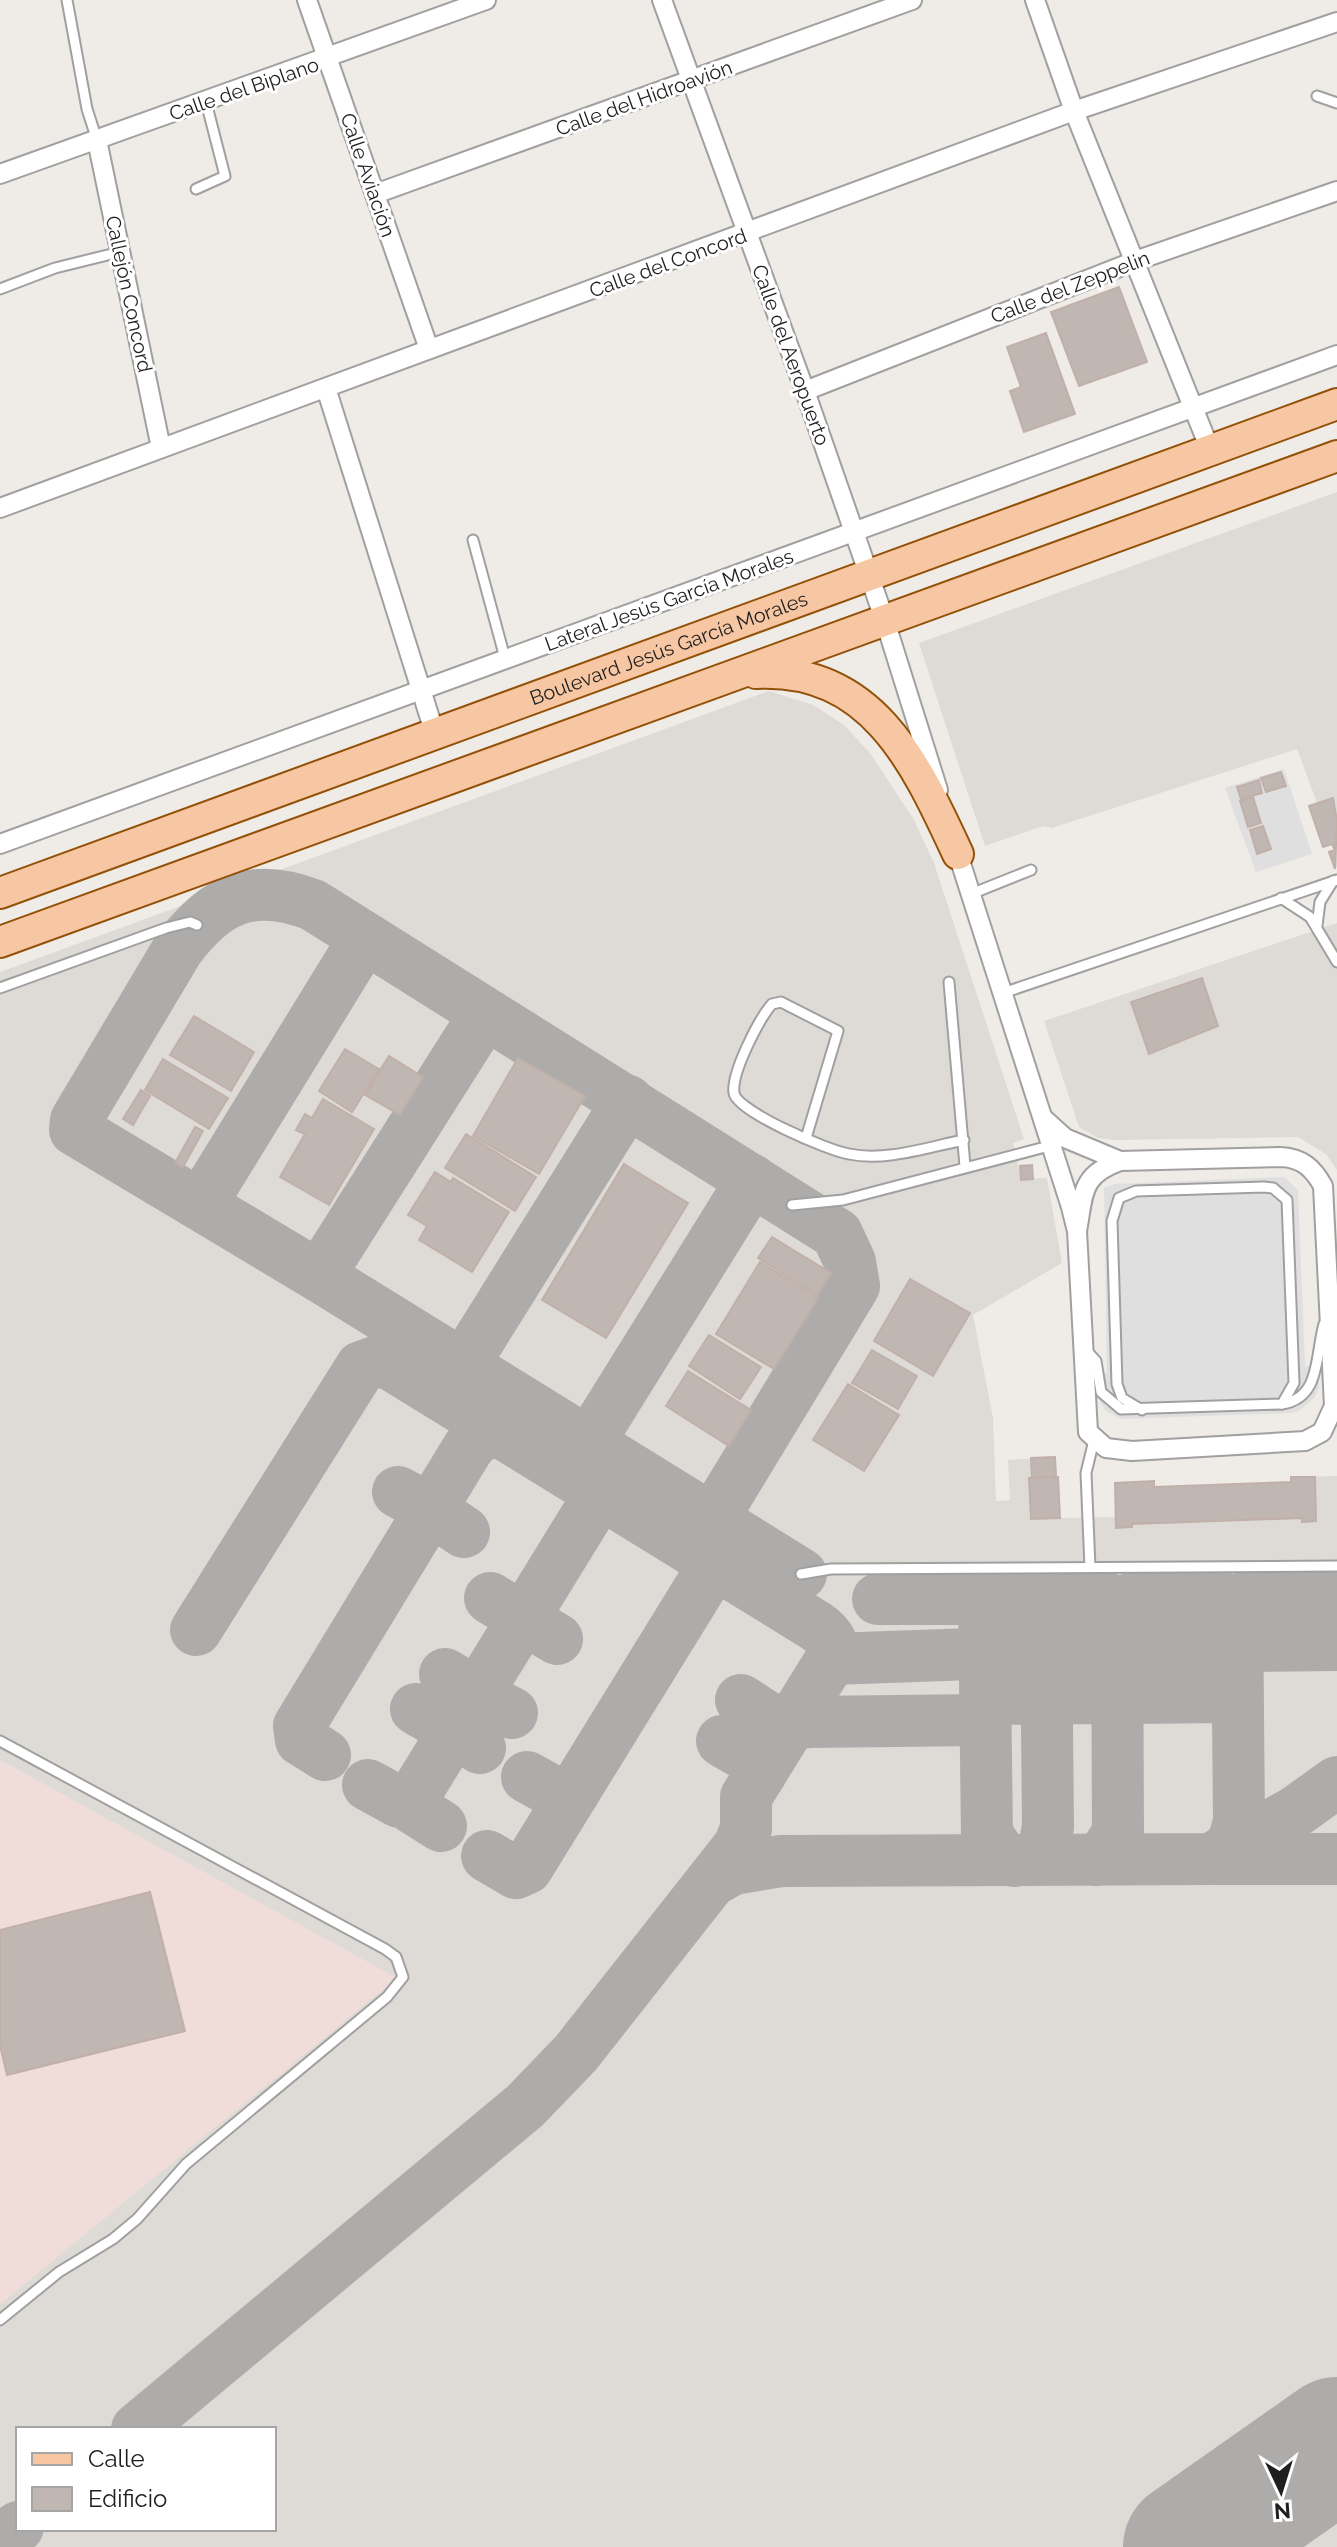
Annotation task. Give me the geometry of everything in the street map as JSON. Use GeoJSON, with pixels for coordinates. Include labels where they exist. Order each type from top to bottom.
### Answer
{"type":"FeatureCollection","features":[{"type":"Feature","properties":{"kind":"main road","name":"Boulevard Jesús García Morales"},"geometry":{"type":"LineString","coordinates":[[0,893],[434,731],[1337,404]]}},
{"type":"Feature","properties":{"kind":"main road"},"geometry":{"type":"LineString","coordinates":[[0,942],[345,814],[1337,456]]}},
{"type":"Feature","properties":{"kind":"main road"},"geometry":{"type":"LineString","coordinates":[[715,680],[748,673],[787,673],[835,687],[865,706],[895,738],[922,778],[958,854]]}},
{"type":"Feature","properties":{"kind":"main road"},"geometry":{"type":"LineString","coordinates":[[345,814],[431,762],[436,754],[434,731]]}},
{"type":"Feature","properties":{"kind":"street","name":"Calle Aviación"},"geometry":{"type":"LineString","coordinates":[[307,0],[429,349]]}},
{"type":"Feature","properties":{"kind":"street","name":"Calle del Biplano"},"geometry":{"type":"LineString","coordinates":[[0,174],[486,0]]}},
{"type":"Feature","properties":{"kind":"street","name":"Calle del Aeropuerto"},"geometry":{"type":"LineString","coordinates":[[662,0],[805,391],[885,621],[1044,1119],[1058,1142]]}},
{"type":"Feature","properties":{"kind":"street","name":"Calle del Hidroavión"},"geometry":{"type":"LineString","coordinates":[[375,194],[690,83],[912,0]]}},
{"type":"Feature","properties":{"kind":"street"},"geometry":{"type":"LineString","coordinates":[[1035,0],[1074,111],[1211,452]]}},
{"type":"Feature","properties":{"kind":"street","name":"Calle del Concord"},"geometry":{"type":"LineString","coordinates":[[0,508],[1074,111],[1337,22]]}},
{"type":"Feature","properties":{"kind":"street","name":"Callejón Concord"},"geometry":{"type":"LineString","coordinates":[[97,140],[161,448]]}},
{"type":"Feature","properties":{"kind":"street","name":"Calle del Zeppelin"},"geometry":{"type":"LineString","coordinates":[[805,391],[1135,261],[1337,191]]}},
{"type":"Feature","properties":{"kind":"street","name":"Lateral Jesús García Morales"},"geometry":{"type":"LineString","coordinates":[[0,844],[1337,355]]}},
{"type":"Feature","properties":{"kind":"street"},"geometry":{"type":"LineString","coordinates":[[326,388],[434,731]]}},
{"type":"Feature","properties":{"kind":"street"},"geometry":{"type":"LineString","coordinates":[[1058,1142],[1120,1161],[1281,1157],[1302,1161],[1315,1172],[1323,1186],[1334,1406],[1330,1433],[1305,1441],[1132,1451],[1106,1448],[1094,1440],[1085,1423],[1077,1231],[1058,1142]]}},
{"type":"Feature","properties":{"kind":"street"},"geometry":{"type":"LineString","coordinates":[[1077,1231],[1088,1180],[1101,1168],[1120,1161]]}},
{"type":"Feature","properties":{"kind":"lane"},"geometry":{"type":"LineString","coordinates":[[67,0],[87,109],[97,140]]}},
{"type":"Feature","properties":{"kind":"lane"},"geometry":{"type":"LineString","coordinates":[[1317,96],[1337,103]]}},
{"type":"Feature","properties":{"kind":"lane"},"geometry":{"type":"LineString","coordinates":[[196,189],[225,176],[206,102]]}},
{"type":"Feature","properties":{"kind":"lane"},"geometry":{"type":"LineString","coordinates":[[0,289],[55,268],[120,252]]}},
{"type":"Feature","properties":{"kind":"lane"},"geometry":{"type":"LineString","coordinates":[[473,540],[505,658]]}},
{"type":"Feature","properties":{"kind":"lane"},"geometry":{"type":"LineString","coordinates":[[971,894],[1031,870]]}},
{"type":"Feature","properties":{"kind":"lane"},"geometry":{"type":"LineString","coordinates":[[1003,993],[1335,880]]}},
{"type":"Feature","properties":{"kind":"lane"},"geometry":{"type":"LineString","coordinates":[[1317,928],[1320,902],[1335,880]]}},
{"type":"Feature","properties":{"kind":"lane"},"geometry":{"type":"LineString","coordinates":[[1281,898],[1302,909],[1337,962]]}},
{"type":"Feature","properties":{"kind":"lane"},"geometry":{"type":"LineString","coordinates":[[0,988],[178,924],[197,925]]}},
{"type":"Feature","properties":{"kind":"lane"},"geometry":{"type":"LineString","coordinates":[[949,982],[965,1166]]}},
{"type":"Feature","properties":{"kind":"lane"},"geometry":{"type":"LineString","coordinates":[[806,1138],[838,1031],[781,1002],[772,1004],[766,1011],[743,1058],[733,1094],[740,1107],[806,1138],[849,1154],[867,1155],[964,1140]]}},
{"type":"Feature","properties":{"kind":"lane"},"geometry":{"type":"LineString","coordinates":[[792,1205],[843,1200],[1058,1142]]}},
{"type":"Feature","properties":{"kind":"lane"},"geometry":{"type":"LineString","coordinates":[[1142,1410],[1122,1398],[1117,1384],[1112,1212],[1115,1204],[1126,1194],[1157,1190],[1264,1187],[1273,1188],[1287,1200],[1294,1383],[1282,1404]]}},
{"type":"Feature","properties":{"kind":"lane"},"geometry":{"type":"LineString","coordinates":[[1082,1346],[1096,1361],[1101,1392],[1121,1409],[1282,1404],[1300,1400],[1308,1391],[1329,1305]]}},
{"type":"Feature","properties":{"kind":"lane"},"geometry":{"type":"LineString","coordinates":[[1090,1567],[1086,1473],[1094,1440]]}},
{"type":"Feature","properties":{"kind":"lane"},"geometry":{"type":"LineString","coordinates":[[801,1574],[831,1569],[1337,1566]]}},
{"type":"Feature","properties":{"kind":"lane"},"geometry":{"type":"LineString","coordinates":[[0,1741],[385,1949],[396,1957],[403,1977],[387,1997],[186,2164],[125,2229],[59,2272],[0,2320]]}},
{"type":"Feature","properties":{"kind":"shaded area"},"geometry":{"type":"Polygon","coordinates":[[[1337,492],[1337,868],[1329,852],[1334,850],[1332,844],[1323,847],[1309,806],[1317,803],[1297,749],[1052,828],[1043,826],[985,846],[919,643],[1337,492]]]}},
{"type":"Feature","properties":{"kind":"shaded area"},"geometry":{"type":"Polygon","coordinates":[[[769,691],[813,705],[844,725],[870,753],[914,820],[934,863],[1024,1139],[1013,1143],[1021,1179],[1047,1178],[1062,1263],[973,1315],[993,1418],[996,1501],[1010,1500],[1008,1460],[1055,1457],[1060,1518],[1116,1517],[1115,1483],[1154,1481],[1155,1487],[1291,1482],[1291,1477],[1337,1476],[1337,2547],[0,2547],[0,2304],[397,1978],[0,1760],[0,972],[769,691]]]}},
{"type":"Feature","properties":{"kind":"shaded area"},"geometry":{"type":"Polygon","coordinates":[[[1284,769],[1312,854],[1256,872],[1225,788],[1284,769]]]}},
{"type":"Feature","properties":{"kind":"shaded area"},"geometry":{"type":"Polygon","coordinates":[[[1337,923],[1337,1170],[1326,1154],[1298,1137],[1116,1140],[1098,1138],[1079,1127],[1044,1021],[1337,923]]]}},
{"type":"Feature","properties":{"kind":"shaded area"},"geometry":{"type":"Polygon","coordinates":[[[1284,1177],[1298,1190],[1305,1366],[1319,1366],[1319,1388],[1314,1398],[1299,1411],[1289,1413],[1122,1419],[1106,1411],[1097,1397],[1095,1374],[1107,1373],[1104,1188],[1115,1184],[1284,1177]]]}},
{"type":"Feature","properties":{"kind":"shaded area"},"geometry":{"type":"Polygon","coordinates":[[[0,1760],[398,1978],[0,2304],[0,1760]]]}},
{"type":"Feature","properties":{"kind":"building"},"geometry":{"type":"Polygon","coordinates":[[[1119,287],[1147,362],[1079,386],[1051,312],[1119,287]]]}},
{"type":"Feature","properties":{"kind":"building"},"geometry":{"type":"Polygon","coordinates":[[[1046,333],[1075,414],[1024,432],[1010,391],[1021,387],[1007,347],[1046,333]]]}},
{"type":"Feature","properties":{"kind":"building"},"geometry":{"type":"Polygon","coordinates":[[[1281,772],[1286,786],[1266,792],[1261,778],[1281,772]]]}},
{"type":"Feature","properties":{"kind":"building"},"geometry":{"type":"Polygon","coordinates":[[[1259,780],[1262,793],[1241,799],[1237,787],[1259,780]]]}},
{"type":"Feature","properties":{"kind":"building"},"geometry":{"type":"Polygon","coordinates":[[[1253,797],[1261,823],[1248,827],[1240,801],[1253,797]]]}},
{"type":"Feature","properties":{"kind":"building"},"geometry":{"type":"Polygon","coordinates":[[[1333,798],[1337,821],[1335,869],[1329,852],[1335,850],[1332,844],[1323,847],[1309,806],[1333,798]]]}},
{"type":"Feature","properties":{"kind":"building"},"geometry":{"type":"Polygon","coordinates":[[[1263,826],[1271,849],[1257,854],[1250,830],[1263,826]]]}},
{"type":"Feature","properties":{"kind":"building"},"geometry":{"type":"Polygon","coordinates":[[[1202,978],[1218,1026],[1149,1054],[1131,1002],[1202,978]]]}},
{"type":"Feature","properties":{"kind":"building"},"geometry":{"type":"Polygon","coordinates":[[[194,1016],[254,1052],[231,1091],[170,1055],[194,1016]]]}},
{"type":"Feature","properties":{"kind":"building"},"geometry":{"type":"Polygon","coordinates":[[[345,1049],[379,1069],[352,1112],[319,1091],[345,1049]]]}},
{"type":"Feature","properties":{"kind":"building"},"geometry":{"type":"Polygon","coordinates":[[[389,1056],[423,1077],[400,1115],[365,1095],[389,1056]]]}},
{"type":"Feature","properties":{"kind":"building"},"geometry":{"type":"Polygon","coordinates":[[[518,1058],[585,1096],[539,1174],[473,1136],[518,1058]]]}},
{"type":"Feature","properties":{"kind":"building"},"geometry":{"type":"Polygon","coordinates":[[[163,1059],[228,1098],[209,1129],[145,1090],[163,1059]]]}},
{"type":"Feature","properties":{"kind":"building"},"geometry":{"type":"Polygon","coordinates":[[[141,1090],[150,1096],[133,1125],[123,1119],[141,1090]]]}},
{"type":"Feature","properties":{"kind":"building"},"geometry":{"type":"Polygon","coordinates":[[[323,1099],[374,1129],[329,1205],[280,1177],[305,1134],[296,1130],[305,1114],[312,1118],[323,1099]]]}},
{"type":"Feature","properties":{"kind":"building"},"geometry":{"type":"Polygon","coordinates":[[[195,1127],[203,1131],[183,1167],[175,1163],[195,1127]]]}},
{"type":"Feature","properties":{"kind":"building"},"geometry":{"type":"Polygon","coordinates":[[[466,1134],[536,1177],[515,1211],[445,1168],[466,1134]]]}},
{"type":"Feature","properties":{"kind":"building"},"geometry":{"type":"Polygon","coordinates":[[[624,1164],[688,1203],[606,1338],[542,1300],[624,1164]]]}},
{"type":"Feature","properties":{"kind":"building"},"geometry":{"type":"Polygon","coordinates":[[[1032,1165],[1033,1179],[1021,1180],[1020,1166],[1032,1165]]]}},
{"type":"Feature","properties":{"kind":"building"},"geometry":{"type":"Polygon","coordinates":[[[435,1172],[451,1182],[453,1178],[509,1212],[472,1272],[419,1240],[427,1226],[408,1215],[435,1172]]]}},
{"type":"Feature","properties":{"kind":"building"},"geometry":{"type":"Polygon","coordinates":[[[772,1237],[831,1273],[817,1295],[758,1258],[772,1237]]]}},
{"type":"Feature","properties":{"kind":"building"},"geometry":{"type":"Polygon","coordinates":[[[760,1262],[818,1298],[774,1369],[716,1334],[760,1262]]]}},
{"type":"Feature","properties":{"kind":"building"},"geometry":{"type":"Polygon","coordinates":[[[910,1279],[970,1313],[933,1376],[874,1341],[910,1279]]]}},
{"type":"Feature","properties":{"kind":"building"},"geometry":{"type":"Polygon","coordinates":[[[709,1335],[761,1367],[740,1399],[689,1366],[709,1335]]]}},
{"type":"Feature","properties":{"kind":"building"},"geometry":{"type":"Polygon","coordinates":[[[872,1350],[917,1376],[898,1409],[852,1383],[872,1350]]]}},
{"type":"Feature","properties":{"kind":"building"},"geometry":{"type":"Polygon","coordinates":[[[688,1371],[751,1410],[729,1446],[666,1406],[688,1371]]]}},
{"type":"Feature","properties":{"kind":"building"},"geometry":{"type":"Polygon","coordinates":[[[848,1384],[899,1415],[864,1471],[813,1440],[848,1384]]]}},
{"type":"Feature","properties":{"kind":"building"},"geometry":{"type":"Polygon","coordinates":[[[1055,1457],[1056,1477],[1032,1478],[1031,1458],[1055,1457]]]}},
{"type":"Feature","properties":{"kind":"building"},"geometry":{"type":"Polygon","coordinates":[[[1058,1477],[1060,1518],[1031,1519],[1029,1478],[1058,1477]]]}},
{"type":"Feature","properties":{"kind":"building"},"geometry":{"type":"Polygon","coordinates":[[[1291,1477],[1315,1477],[1316,1521],[1302,1522],[1302,1518],[1132,1524],[1132,1527],[1116,1528],[1115,1483],[1154,1481],[1154,1487],[1291,1482],[1291,1477]]]}},
{"type":"Feature","properties":{"kind":"building"},"geometry":{"type":"Polygon","coordinates":[[[150,1892],[185,2031],[7,2075],[0,2045],[0,1930],[150,1892]]]}},
{"type":"Feature","properties":{"kind":"taxiway"},"geometry":{"type":"LineString","coordinates":[[712,1520],[854,1286],[850,1262],[837,1234],[313,905],[291,898],[253,895],[237,899],[207,917],[178,949],[76,1120],[75,1130],[319,1276],[801,1574]]}},
{"type":"Feature","properties":{"kind":"taxiway"},"geometry":{"type":"LineString","coordinates":[[201,1204],[364,939]]}},
{"type":"Feature","properties":{"kind":"taxiway"},"geometry":{"type":"LineString","coordinates":[[319,1276],[485,1014]]}},
{"type":"Feature","properties":{"kind":"taxiway"},"geometry":{"type":"LineString","coordinates":[[464,1364],[628,1101]]}},
{"type":"Feature","properties":{"kind":"taxiway"},"geometry":{"type":"LineString","coordinates":[[588,1444],[752,1180]]}},
{"type":"Feature","properties":{"kind":"taxiway"},"geometry":{"type":"LineString","coordinates":[[139,2427],[525,2106],[576,2053],[739,1846],[746,1829],[746,1797],[830,1661],[833,1650],[828,1637],[816,1626],[392,1365],[378,1361],[361,1367],[196,1630]]}},
{"type":"Feature","properties":{"kind":"taxiway"},"geometry":{"type":"LineString","coordinates":[[325,1755],[301,1740],[299,1726],[468,1448],[481,1433],[500,1433]]}},
{"type":"Feature","properties":{"kind":"taxiway"},"geometry":{"type":"LineString","coordinates":[[441,1826],[414,1809],[411,1801],[590,1510],[592,1498],[586,1485]]}},
{"type":"Feature","properties":{"kind":"taxiway"},"geometry":{"type":"LineString","coordinates":[[398,1492],[425,1506],[435,1504],[440,1516],[464,1532]]}},
{"type":"Feature","properties":{"kind":"taxiway"},"geometry":{"type":"LineString","coordinates":[[487,1856],[516,1873],[527,1868],[704,1581],[705,1564],[699,1554]]}},
{"type":"Feature","properties":{"kind":"taxiway"},"geometry":{"type":"LineString","coordinates":[[1237,1603],[1245,1597],[1337,1595]]}},
{"type":"Feature","properties":{"kind":"taxiway"},"geometry":{"type":"LineString","coordinates":[[1117,1603],[1179,1596],[1216,1597],[1237,1603]]}},
{"type":"Feature","properties":{"kind":"taxiway"},"geometry":{"type":"LineString","coordinates":[[490,1598],[516,1614],[518,1626],[530,1623],[557,1639]]}},
{"type":"Feature","properties":{"kind":"taxiway"},"geometry":{"type":"LineString","coordinates":[[878,1599],[978,1599],[984,1603],[994,1598],[1107,1598],[1117,1603]]}},
{"type":"Feature","properties":{"kind":"taxiway"},"geometry":{"type":"LineString","coordinates":[[984,1603],[987,1835],[1001,1854],[1014,1861]]}},
{"type":"Feature","properties":{"kind":"taxiway"},"geometry":{"type":"LineString","coordinates":[[1096,1860],[1105,1853],[1118,1833],[1117,1603]]}},
{"type":"Feature","properties":{"kind":"taxiway"},"geometry":{"type":"LineString","coordinates":[[1223,1854],[1234,1840],[1239,1821],[1237,1603]]}},
{"type":"Feature","properties":{"kind":"taxiway"},"geometry":{"type":"LineString","coordinates":[[1237,1653],[1244,1646],[1337,1645]]}},
{"type":"Feature","properties":{"kind":"taxiway"},"geometry":{"type":"LineString","coordinates":[[985,1657],[993,1649],[1110,1648],[1117,1658],[1124,1649],[1134,1647],[1229,1646],[1238,1655]]}},
{"type":"Feature","properties":{"kind":"taxiway"},"geometry":{"type":"LineString","coordinates":[[831,1659],[974,1654],[985,1663]]}},
{"type":"Feature","properties":{"kind":"taxiway"},"geometry":{"type":"LineString","coordinates":[[445,1674],[470,1689],[482,1686],[483,1698],[512,1713]]}},
{"type":"Feature","properties":{"kind":"taxiway"},"geometry":{"type":"LineString","coordinates":[[985,1706],[995,1699],[1104,1698],[1114,1700],[1118,1706],[1123,1699],[1132,1698],[1228,1697],[1234,1699],[1238,1707]]}},
{"type":"Feature","properties":{"kind":"taxiway"},"geometry":{"type":"LineString","coordinates":[[741,1700],[781,1726],[784,1735]]}},
{"type":"Feature","properties":{"kind":"taxiway"},"geometry":{"type":"LineString","coordinates":[[416,1709],[447,1727],[457,1725],[462,1736],[480,1748]]}},
{"type":"Feature","properties":{"kind":"taxiway"},"geometry":{"type":"LineString","coordinates":[[781,1726],[809,1722],[979,1720],[985,1724]]}},
{"type":"Feature","properties":{"kind":"taxiway"},"geometry":{"type":"LineString","coordinates":[[1029,1860],[1043,1851],[1048,1827],[1047,1724]]}},
{"type":"Feature","properties":{"kind":"taxiway"},"geometry":{"type":"LineString","coordinates":[[722,1741],[758,1762],[761,1773]]}},
{"type":"Feature","properties":{"kind":"taxiway"},"geometry":{"type":"LineString","coordinates":[[527,1777],[563,1797],[574,1792]]}},
{"type":"Feature","properties":{"kind":"taxiway"},"geometry":{"type":"LineString","coordinates":[[712,1881],[733,1869],[781,1861],[1211,1859],[1295,1812],[1337,1782]]}},
{"type":"Feature","properties":{"kind":"taxiway"},"geometry":{"type":"LineString","coordinates":[[368,1785],[399,1802],[411,1801]]}},
{"type":"Feature","properties":{"kind":"taxiway"},"geometry":{"type":"LineString","coordinates":[[1216,1859],[1337,1859]]}},
{"type":"Feature","properties":{"kind":"taxiway"},"geometry":{"type":"LineString","coordinates":[[0,2542],[16,2529]]}},
{"type":"Feature","properties":{"kind":"runway"},"geometry":{"type":"LineString","coordinates":[[1189,2547],[1337,2443]]}}]}
